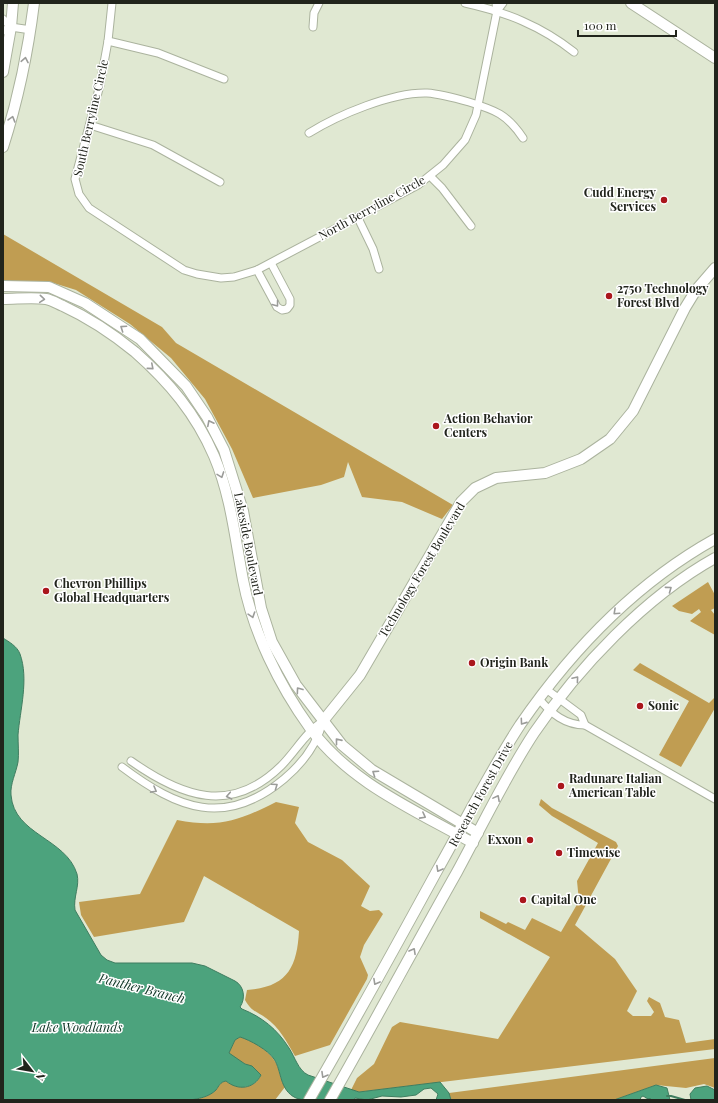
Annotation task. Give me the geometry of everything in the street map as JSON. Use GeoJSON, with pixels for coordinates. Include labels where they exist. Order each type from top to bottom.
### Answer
{"type":"FeatureCollection","features":[{"type":"Feature","properties":{"kind":"street"},"geometry":{"type":"LineString","coordinates":[[3,72],[7,29],[13,3]]}},
{"type":"Feature","properties":{"kind":"street"},"geometry":{"type":"LineString","coordinates":[[3,147],[13,116],[31,30],[34,3]]}},
{"type":"Feature","properties":{"kind":"street","name":"South Berryline Circle"},"geometry":{"type":"LineString","coordinates":[[112,3],[108,41],[100,85],[75,179],[79,194],[89,208],[184,270],[221,278],[234,277],[257,270]]}},
{"type":"Feature","properties":{"kind":"street"},"geometry":{"type":"LineString","coordinates":[[313,27],[314,13],[319,3]]}},
{"type":"Feature","properties":{"kind":"street"},"geometry":{"type":"LineString","coordinates":[[465,3],[497,11],[545,31],[574,52]]}},
{"type":"Feature","properties":{"kind":"street","name":"North Berryline Circle"},"geometry":{"type":"LineString","coordinates":[[257,270],[418,185],[443,165],[465,140],[472,127],[479,105],[497,11],[496,3]]}},
{"type":"Feature","properties":{"kind":"street","name":"North Berryline Circle"},"geometry":{"type":"LineString","coordinates":[[497,11],[503,3]]}},
{"type":"Feature","properties":{"kind":"street"},"geometry":{"type":"LineString","coordinates":[[631,3],[715,58]]}},
{"type":"Feature","properties":{"kind":"street"},"geometry":{"type":"LineString","coordinates":[[3,19],[7,29]]}},
{"type":"Feature","properties":{"kind":"street"},"geometry":{"type":"LineString","coordinates":[[7,29],[31,30]]}},
{"type":"Feature","properties":{"kind":"street"},"geometry":{"type":"LineString","coordinates":[[108,41],[158,53],[224,79]]}},
{"type":"Feature","properties":{"kind":"street"},"geometry":{"type":"LineString","coordinates":[[309,133],[329,120],[389,99],[413,94],[444,95],[498,111],[509,119],[523,138]]}},
{"type":"Feature","properties":{"kind":"street"},"geometry":{"type":"LineString","coordinates":[[90,125],[153,145],[220,182]]}},
{"type":"Feature","properties":{"kind":"street"},"geometry":{"type":"LineString","coordinates":[[430,176],[442,188],[472,226]]}},
{"type":"Feature","properties":{"kind":"street"},"geometry":{"type":"LineString","coordinates":[[358,218],[373,249],[379,269]]}},
{"type":"Feature","properties":{"kind":"street"},"geometry":{"type":"LineString","coordinates":[[257,270],[277,307],[282,310],[287,309],[290,305],[290,299],[271,263]]}},
{"type":"Feature","properties":{"kind":"street","name":"Technology Forest Boulevard"},"geometry":{"type":"LineString","coordinates":[[131,761],[150,774],[180,789],[209,797],[230,796],[249,789],[270,776],[290,756],[311,729],[323,721],[360,675],[462,502],[475,488],[496,478],[545,473],[581,459],[610,439],[633,411],[685,308],[696,290],[715,268]]}},
{"type":"Feature","properties":{"kind":"street","name":"Lakeside Boulevard"},"geometry":{"type":"LineString","coordinates":[[3,286],[49,287],[85,303],[140,339],[186,386],[207,416],[224,450],[244,511],[267,643],[296,685],[342,745],[372,770],[478,833]]}},
{"type":"Feature","properties":{"kind":"street","name":"Lakeside Boulevard"},"geometry":{"type":"LineString","coordinates":[[3,299],[46,299],[77,313],[113,335],[161,375],[194,418],[214,456],[232,513],[243,581],[251,613],[267,643],[288,694],[311,729],[336,756],[384,794],[473,843]]}},
{"type":"Feature","properties":{"kind":"street"},"geometry":{"type":"LineString","coordinates":[[77,313],[85,303]]}},
{"type":"Feature","properties":{"kind":"street"},"geometry":{"type":"LineString","coordinates":[[130,349],[140,339]]}},
{"type":"Feature","properties":{"kind":"street"},"geometry":{"type":"LineString","coordinates":[[232,513],[244,511]]}},
{"type":"Feature","properties":{"kind":"street","name":"Research Forest Drive"},"geometry":{"type":"LineString","coordinates":[[310,1100],[458,835],[498,760],[546,689],[581,648],[624,605],[656,578],[696,550],[715,539]]}},
{"type":"Feature","properties":{"kind":"street","name":"Research Forest Drive"},"geometry":{"type":"LineString","coordinates":[[330,1100],[473,843],[512,769],[559,699],[593,659],[621,630],[666,591],[715,558]]}},
{"type":"Feature","properties":{"kind":"street"},"geometry":{"type":"LineString","coordinates":[[546,689],[581,715],[585,725]]}},
{"type":"Feature","properties":{"kind":"street"},"geometry":{"type":"LineString","coordinates":[[539,699],[550,712],[573,725],[585,725],[715,799]]}},
{"type":"Feature","properties":{"kind":"street","name":"Technology Forest Boulevard"},"geometry":{"type":"LineString","coordinates":[[122,768],[147,786],[179,802],[210,808],[232,807],[252,800],[278,784],[301,762],[319,738],[323,721]]}},
{"type":"Feature","properties":{"kind":"shaded area"},"geometry":{"type":"Polygon","coordinates":[[[3,234],[162,327],[176,343],[453,505],[442,519],[402,502],[362,497],[348,462],[344,477],[321,485],[253,498],[232,449],[205,399],[171,358],[130,324],[76,290],[47,281],[20,282],[3,280],[3,234]]]}},
{"type":"Feature","properties":{"kind":"shaded area"},"geometry":{"type":"Polygon","coordinates":[[[708,582],[715,595],[715,608],[711,610],[715,615],[715,635],[690,621],[701,612],[699,609],[692,614],[679,611],[672,606],[708,582]]]}},
{"type":"Feature","properties":{"kind":"shaded area"},"geometry":{"type":"Polygon","coordinates":[[[640,663],[709,703],[715,697],[715,708],[681,767],[659,755],[689,701],[633,670],[640,663]]]}},
{"type":"Feature","properties":{"kind":"shaded area"},"geometry":{"type":"Polygon","coordinates":[[[541,799],[552,808],[616,842],[618,846],[575,925],[615,959],[637,991],[627,1011],[633,1016],[651,1016],[654,1012],[647,1001],[649,997],[660,1003],[665,1017],[679,1020],[686,1043],[715,1039],[715,1049],[359,1092],[351,1090],[357,1078],[374,1064],[392,1027],[400,1022],[498,1039],[550,957],[480,918],[480,911],[506,924],[508,922],[525,930],[532,918],[561,932],[579,901],[577,881],[598,843],[552,816],[539,805],[541,799]]]}},
{"type":"Feature","properties":{"kind":"shaded area"},"geometry":{"type":"Polygon","coordinates":[[[276,802],[299,807],[295,823],[308,842],[342,860],[370,886],[361,906],[370,911],[379,910],[383,914],[364,945],[360,957],[368,975],[367,979],[330,1045],[295,1056],[275,1026],[252,1009],[245,1000],[247,990],[272,985],[281,980],[287,973],[296,955],[299,931],[204,876],[184,922],[94,937],[81,915],[79,902],[140,894],[177,820],[205,823],[228,821],[250,814],[276,802]]]}},
{"type":"Feature","properties":{"kind":"shaded area"},"geometry":{"type":"Polygon","coordinates":[[[240,1037],[261,1047],[274,1059],[285,1087],[275,1100],[189,1100],[207,1096],[216,1090],[222,1082],[226,1081],[236,1086],[245,1087],[254,1084],[258,1080],[261,1075],[257,1071],[236,1059],[229,1053],[235,1040],[240,1037]]]}},
{"type":"Feature","properties":{"kind":"shaded area"},"geometry":{"type":"Polygon","coordinates":[[[715,1058],[715,1088],[704,1084],[686,1088],[656,1085],[614,1100],[451,1100],[449,1093],[715,1058]]]}},
{"type":"Feature","properties":{"kind":"water","name":"Lake Woodlands"},"geometry":{"type":"Polygon","coordinates":[[[3,638],[13,644],[19,651],[24,674],[18,735],[18,762],[11,791],[14,808],[21,819],[30,828],[62,852],[71,862],[78,878],[75,910],[101,955],[107,960],[115,963],[192,963],[205,966],[235,981],[238,983],[243,992],[243,1000],[240,1007],[274,1029],[289,1048],[299,1067],[308,1075],[359,1092],[440,1082],[449,1093],[451,1100],[436,1100],[438,1094],[431,1088],[424,1089],[416,1095],[401,1097],[382,1096],[367,1100],[355,1098],[354,1100],[302,1100],[291,1095],[287,1090],[277,1064],[268,1052],[249,1040],[240,1037],[235,1040],[229,1053],[245,1064],[252,1066],[261,1075],[258,1080],[250,1086],[236,1086],[226,1081],[221,1083],[216,1090],[207,1096],[189,1100],[3,1100],[3,638]]]}},
{"type":"Feature","properties":{"kind":"water"},"geometry":{"type":"Polygon","coordinates":[[[656,1085],[667,1088],[670,1100],[650,1100],[643,1096],[640,1100],[614,1100],[656,1085]]]}},
{"type":"Feature","properties":{"kind":"water"},"geometry":{"type":"Polygon","coordinates":[[[707,1086],[715,1090],[715,1100],[691,1100],[690,1094],[695,1088],[707,1086]]]}},
{"type":"Feature","properties":{"kind":"waterway"},"geometry":{"type":"LineString","coordinates":[[667,1096],[685,1100]]}},
{"type":"Feature","properties":{"kind":"waterway"},"geometry":{"type":"LineString","coordinates":[[645,1100],[650,1099]]}},
{"type":"Feature","properties":{"kind":"place","name":"Cudd Energy Services"},"geometry":{"type":"Point","coordinates":[664,200]}},
{"type":"Feature","properties":{"kind":"place","name":"2750 Technology Forest Blvd"},"geometry":{"type":"Point","coordinates":[609,296]}},
{"type":"Feature","properties":{"kind":"place","name":"Action Behavior Centers"},"geometry":{"type":"Point","coordinates":[436,426]}},
{"type":"Feature","properties":{"kind":"place","name":"Chevron Phillips Global Headquarters"},"geometry":{"type":"Point","coordinates":[46,591]}},
{"type":"Feature","properties":{"kind":"place","name":"Origin Bank"},"geometry":{"type":"Point","coordinates":[472,663]}},
{"type":"Feature","properties":{"kind":"place","name":"Sonic"},"geometry":{"type":"Point","coordinates":[640,706]}},
{"type":"Feature","properties":{"kind":"place","name":"Radunare Italian American Table"},"geometry":{"type":"Point","coordinates":[561,786]}},
{"type":"Feature","properties":{"kind":"place","name":"Exxon"},"geometry":{"type":"Point","coordinates":[530,840]}},
{"type":"Feature","properties":{"kind":"place","name":"Timewise"},"geometry":{"type":"Point","coordinates":[559,853]}},
{"type":"Feature","properties":{"kind":"place","name":"Capital One"},"geometry":{"type":"Point","coordinates":[523,900]}},
{"type":"Feature","properties":{"kind":"water label","name":"Panther Branch"},"geometry":{"type":"Point","coordinates":[142,988]}}]}
